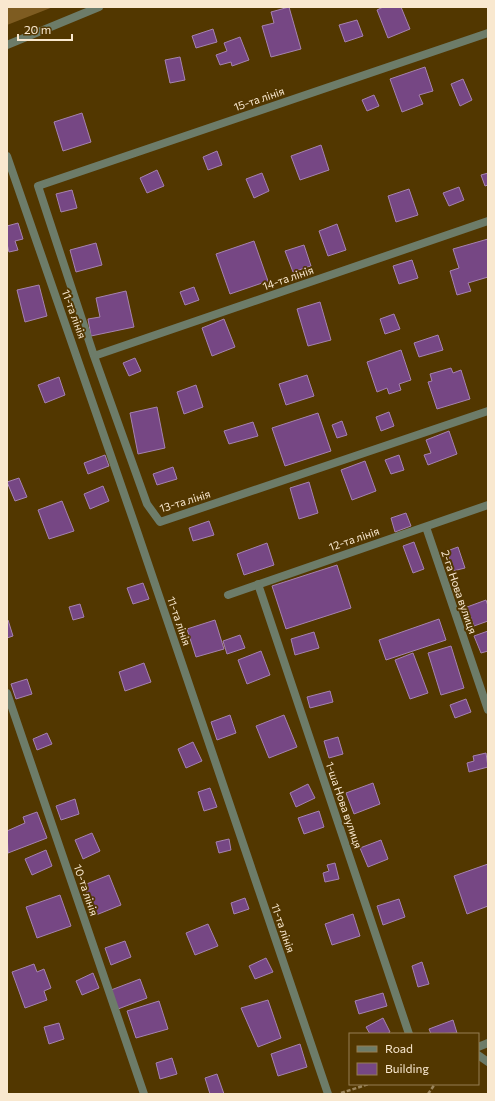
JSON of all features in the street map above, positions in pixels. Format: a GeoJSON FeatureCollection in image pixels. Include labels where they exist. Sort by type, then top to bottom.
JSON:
{"type":"FeatureCollection","features":[{"type":"Feature","properties":{"kind":"street"},"geometry":{"type":"LineString","coordinates":[[7,45],[99,7]]}},
{"type":"Feature","properties":{"kind":"street","name":"15-та лінія"},"geometry":{"type":"LineString","coordinates":[[38,186],[488,33]]}},
{"type":"Feature","properties":{"kind":"street","name":"11-та лінія"},"geometry":{"type":"LineString","coordinates":[[7,156],[137,531],[328,1094]]}},
{"type":"Feature","properties":{"kind":"street","name":"13-та лінія"},"geometry":{"type":"LineString","coordinates":[[38,186],[94,356],[147,504],[160,522],[488,411]]}},
{"type":"Feature","properties":{"kind":"street","name":"14-та лінія"},"geometry":{"type":"LineString","coordinates":[[94,356],[488,221]]}},
{"type":"Feature","properties":{"kind":"street","name":"12-та лінія"},"geometry":{"type":"LineString","coordinates":[[228,596],[258,584],[488,505]]}},
{"type":"Feature","properties":{"kind":"street","name":"2-га Нова вулиця"},"geometry":{"type":"LineString","coordinates":[[426,527],[488,710]]}},
{"type":"Feature","properties":{"kind":"street","name":"1-ша Нова вулиця"},"geometry":{"type":"LineString","coordinates":[[258,584],[409,1033]]}},
{"type":"Feature","properties":{"kind":"street","name":"10-та лінія"},"geometry":{"type":"LineString","coordinates":[[7,693],[144,1094]]}},
{"type":"Feature","properties":{"kind":"street"},"geometry":{"type":"LineString","coordinates":[[479,1056],[488,1062]]}},
{"type":"Feature","properties":{"kind":"path"},"geometry":{"type":"LineString","coordinates":[[338,1094],[366,1085]]}},
{"type":"Feature","properties":{"kind":"path"},"geometry":{"type":"LineString","coordinates":[[428,1094],[435,1085]]}},
{"type":"Feature","properties":{"kind":"shaded area"},"geometry":{"type":"Polygon","coordinates":[[[7,7],[53,7],[7,25],[7,7]]]}},
{"type":"Feature","properties":{"kind":"building"},"geometry":{"type":"Polygon","coordinates":[[[289,7],[301,49],[271,57],[262,26],[274,23],[271,12],[289,7]]]}},
{"type":"Feature","properties":{"kind":"building"},"geometry":{"type":"Polygon","coordinates":[[[383,7],[401,7],[410,29],[388,38],[377,10],[383,7]]]}},
{"type":"Feature","properties":{"kind":"building"},"geometry":{"type":"Polygon","coordinates":[[[357,20],[363,36],[345,42],[339,25],[357,20]]]}},
{"type":"Feature","properties":{"kind":"building"},"geometry":{"type":"Polygon","coordinates":[[[213,29],[217,42],[196,48],[192,36],[213,29]]]}},
{"type":"Feature","properties":{"kind":"building"},"geometry":{"type":"Polygon","coordinates":[[[240,37],[249,60],[232,66],[231,62],[220,65],[216,55],[227,51],[224,43],[240,37]]]}},
{"type":"Feature","properties":{"kind":"building"},"geometry":{"type":"Polygon","coordinates":[[[180,57],[185,80],[170,83],[165,60],[180,57]]]}},
{"type":"Feature","properties":{"kind":"building"},"geometry":{"type":"Polygon","coordinates":[[[425,67],[433,91],[419,95],[423,104],[402,112],[390,79],[425,67]]]}},
{"type":"Feature","properties":{"kind":"building"},"geometry":{"type":"Polygon","coordinates":[[[463,79],[472,100],[460,106],[451,84],[463,79]]]}},
{"type":"Feature","properties":{"kind":"building"},"geometry":{"type":"Polygon","coordinates":[[[374,95],[379,106],[367,111],[362,100],[374,95]]]}},
{"type":"Feature","properties":{"kind":"building"},"geometry":{"type":"Polygon","coordinates":[[[82,113],[91,142],[63,151],[54,122],[82,113]]]}},
{"type":"Feature","properties":{"kind":"building"},"geometry":{"type":"Polygon","coordinates":[[[321,145],[329,170],[300,180],[291,156],[321,145]]]}},
{"type":"Feature","properties":{"kind":"building"},"geometry":{"type":"Polygon","coordinates":[[[217,151],[222,165],[208,170],[203,157],[217,151]]]}},
{"type":"Feature","properties":{"kind":"building"},"geometry":{"type":"Polygon","coordinates":[[[157,170],[164,186],[147,193],[140,178],[157,170]]]}},
{"type":"Feature","properties":{"kind":"building"},"geometry":{"type":"Polygon","coordinates":[[[262,173],[269,191],[254,198],[246,179],[262,173]]]}},
{"type":"Feature","properties":{"kind":"building"},"geometry":{"type":"Polygon","coordinates":[[[488,173],[488,185],[485,186],[481,175],[488,173]]]}},
{"type":"Feature","properties":{"kind":"building"},"geometry":{"type":"Polygon","coordinates":[[[459,187],[464,200],[449,206],[443,193],[459,187]]]}},
{"type":"Feature","properties":{"kind":"building"},"geometry":{"type":"Polygon","coordinates":[[[409,189],[418,215],[396,222],[388,196],[409,189]]]}},
{"type":"Feature","properties":{"kind":"building"},"geometry":{"type":"Polygon","coordinates":[[[72,190],[77,208],[61,212],[56,194],[72,190]]]}},
{"type":"Feature","properties":{"kind":"building"},"geometry":{"type":"Polygon","coordinates":[[[18,223],[23,239],[15,241],[18,250],[9,252],[7,244],[7,226],[18,223]]]}},
{"type":"Feature","properties":{"kind":"building"},"geometry":{"type":"Polygon","coordinates":[[[337,224],[346,250],[328,256],[319,231],[337,224]]]}},
{"type":"Feature","properties":{"kind":"building"},"geometry":{"type":"Polygon","coordinates":[[[488,239],[488,277],[468,283],[471,291],[457,295],[450,271],[459,268],[453,249],[488,239]]]}},
{"type":"Feature","properties":{"kind":"building"},"geometry":{"type":"Polygon","coordinates":[[[254,241],[268,281],[230,294],[216,254],[254,241]]]}},
{"type":"Feature","properties":{"kind":"building"},"geometry":{"type":"Polygon","coordinates":[[[96,243],[102,265],[76,272],[70,250],[96,243]]]}},
{"type":"Feature","properties":{"kind":"building"},"geometry":{"type":"Polygon","coordinates":[[[304,245],[311,266],[293,272],[285,251],[304,245]]]}},
{"type":"Feature","properties":{"kind":"building"},"geometry":{"type":"Polygon","coordinates":[[[412,260],[418,278],[399,284],[393,266],[412,260]]]}},
{"type":"Feature","properties":{"kind":"building"},"geometry":{"type":"Polygon","coordinates":[[[39,285],[47,316],[25,322],[17,290],[39,285]]]}},
{"type":"Feature","properties":{"kind":"building"},"geometry":{"type":"Polygon","coordinates":[[[194,287],[199,300],[185,305],[180,292],[194,287]]]}},
{"type":"Feature","properties":{"kind":"building"},"geometry":{"type":"Polygon","coordinates":[[[126,291],[134,327],[91,336],[88,319],[100,317],[96,298],[126,291]]]}},
{"type":"Feature","properties":{"kind":"building"},"geometry":{"type":"Polygon","coordinates":[[[320,302],[331,340],[308,346],[297,309],[320,302]]]}},
{"type":"Feature","properties":{"kind":"building"},"geometry":{"type":"Polygon","coordinates":[[[394,314],[400,329],[385,334],[380,319],[394,314]]]}},
{"type":"Feature","properties":{"kind":"building"},"geometry":{"type":"Polygon","coordinates":[[[224,319],[235,347],[212,356],[202,328],[224,319]]]}},
{"type":"Feature","properties":{"kind":"building"},"geometry":{"type":"Polygon","coordinates":[[[438,335],[443,350],[419,357],[414,343],[438,335]]]}},
{"type":"Feature","properties":{"kind":"building"},"geometry":{"type":"Polygon","coordinates":[[[401,350],[411,380],[399,384],[401,390],[389,394],[387,388],[377,392],[367,362],[401,350]]]}},
{"type":"Feature","properties":{"kind":"building"},"geometry":{"type":"Polygon","coordinates":[[[135,358],[141,371],[129,376],[123,363],[135,358]]]}},
{"type":"Feature","properties":{"kind":"building"},"geometry":{"type":"Polygon","coordinates":[[[451,368],[453,373],[461,370],[470,399],[437,409],[428,382],[432,381],[430,374],[451,368]]]}},
{"type":"Feature","properties":{"kind":"building"},"geometry":{"type":"Polygon","coordinates":[[[307,375],[314,396],[286,405],[279,384],[307,375]]]}},
{"type":"Feature","properties":{"kind":"building"},"geometry":{"type":"Polygon","coordinates":[[[59,377],[65,395],[45,403],[38,385],[59,377]]]}},
{"type":"Feature","properties":{"kind":"building"},"geometry":{"type":"Polygon","coordinates":[[[196,385],[203,407],[184,414],[177,392],[196,385]]]}},
{"type":"Feature","properties":{"kind":"building"},"geometry":{"type":"Polygon","coordinates":[[[157,407],[165,448],[138,454],[130,413],[157,407]]]}},
{"type":"Feature","properties":{"kind":"building"},"geometry":{"type":"Polygon","coordinates":[[[389,412],[394,426],[381,431],[376,417],[389,412]]]}},
{"type":"Feature","properties":{"kind":"building"},"geometry":{"type":"Polygon","coordinates":[[[318,413],[331,451],[285,466],[272,428],[318,413]]]}},
{"type":"Feature","properties":{"kind":"building"},"geometry":{"type":"Polygon","coordinates":[[[342,421],[347,435],[337,438],[332,425],[342,421]]]}},
{"type":"Feature","properties":{"kind":"building"},"geometry":{"type":"Polygon","coordinates":[[[253,422],[258,436],[229,444],[224,431],[253,422]]]}},
{"type":"Feature","properties":{"kind":"building"},"geometry":{"type":"Polygon","coordinates":[[[449,431],[457,454],[428,465],[424,455],[431,453],[426,440],[449,431]]]}},
{"type":"Feature","properties":{"kind":"building"},"geometry":{"type":"Polygon","coordinates":[[[105,455],[109,466],[88,474],[84,463],[105,455]]]}},
{"type":"Feature","properties":{"kind":"building"},"geometry":{"type":"Polygon","coordinates":[[[399,455],[404,470],[391,474],[385,460],[399,455]]]}},
{"type":"Feature","properties":{"kind":"building"},"geometry":{"type":"Polygon","coordinates":[[[365,461],[376,491],[352,500],[341,470],[365,461]]]}},
{"type":"Feature","properties":{"kind":"building"},"geometry":{"type":"Polygon","coordinates":[[[173,467],[177,479],[157,485],[153,474],[173,467]]]}},
{"type":"Feature","properties":{"kind":"building"},"geometry":{"type":"Polygon","coordinates":[[[19,478],[27,497],[15,501],[7,482],[19,478]]]}},
{"type":"Feature","properties":{"kind":"building"},"geometry":{"type":"Polygon","coordinates":[[[309,482],[318,513],[299,519],[290,488],[309,482]]]}},
{"type":"Feature","properties":{"kind":"building"},"geometry":{"type":"Polygon","coordinates":[[[103,486],[109,501],[90,509],[84,494],[103,486]]]}},
{"type":"Feature","properties":{"kind":"building"},"geometry":{"type":"Polygon","coordinates":[[[62,501],[74,531],[49,539],[38,510],[62,501]]]}},
{"type":"Feature","properties":{"kind":"building"},"geometry":{"type":"Polygon","coordinates":[[[406,513],[411,526],[395,532],[391,518],[406,513]]]}},
{"type":"Feature","properties":{"kind":"building"},"geometry":{"type":"Polygon","coordinates":[[[209,521],[214,535],[193,541],[189,528],[209,521]]]}},
{"type":"Feature","properties":{"kind":"building"},"geometry":{"type":"Polygon","coordinates":[[[414,542],[424,569],[413,573],[403,546],[414,542]]]}},
{"type":"Feature","properties":{"kind":"building"},"geometry":{"type":"Polygon","coordinates":[[[267,543],[274,565],[244,575],[237,554],[267,543]]]}},
{"type":"Feature","properties":{"kind":"building"},"geometry":{"type":"Polygon","coordinates":[[[458,547],[465,568],[453,571],[447,551],[458,547]]]}},
{"type":"Feature","properties":{"kind":"building"},"geometry":{"type":"Polygon","coordinates":[[[337,565],[351,608],[286,629],[272,586],[337,565]]]}},
{"type":"Feature","properties":{"kind":"building"},"geometry":{"type":"Polygon","coordinates":[[[143,583],[149,599],[133,604],[127,588],[143,583]]]}},
{"type":"Feature","properties":{"kind":"building"},"geometry":{"type":"Polygon","coordinates":[[[486,600],[488,606],[488,621],[474,626],[467,607],[486,600]]]}},
{"type":"Feature","properties":{"kind":"building"},"geometry":{"type":"Polygon","coordinates":[[[80,604],[84,617],[73,620],[69,607],[80,604]]]}},
{"type":"Feature","properties":{"kind":"building"},"geometry":{"type":"Polygon","coordinates":[[[439,619],[446,640],[386,660],[379,640],[439,619]]]}},
{"type":"Feature","properties":{"kind":"building"},"geometry":{"type":"Polygon","coordinates":[[[8,620],[13,636],[7,638],[7,621],[8,620]]]}},
{"type":"Feature","properties":{"kind":"building"},"geometry":{"type":"Polygon","coordinates":[[[215,620],[224,649],[196,657],[187,629],[215,620]]]}},
{"type":"Feature","properties":{"kind":"building"},"geometry":{"type":"Polygon","coordinates":[[[488,631],[488,651],[481,653],[474,636],[488,631]]]}},
{"type":"Feature","properties":{"kind":"building"},"geometry":{"type":"Polygon","coordinates":[[[314,632],[319,648],[295,655],[291,639],[314,632]]]}},
{"type":"Feature","properties":{"kind":"building"},"geometry":{"type":"Polygon","coordinates":[[[240,635],[245,648],[227,654],[223,641],[240,635]]]}},
{"type":"Feature","properties":{"kind":"building"},"geometry":{"type":"Polygon","coordinates":[[[451,646],[464,688],[441,695],[428,653],[451,646]]]}},
{"type":"Feature","properties":{"kind":"building"},"geometry":{"type":"Polygon","coordinates":[[[261,651],[270,675],[247,684],[238,660],[261,651]]]}},
{"type":"Feature","properties":{"kind":"building"},"geometry":{"type":"Polygon","coordinates":[[[413,653],[428,693],[410,699],[395,660],[413,653]]]}},
{"type":"Feature","properties":{"kind":"building"},"geometry":{"type":"Polygon","coordinates":[[[144,663],[151,682],[125,691],[119,672],[144,663]]]}},
{"type":"Feature","properties":{"kind":"building"},"geometry":{"type":"Polygon","coordinates":[[[27,679],[32,694],[16,699],[11,684],[27,679]]]}},
{"type":"Feature","properties":{"kind":"building"},"geometry":{"type":"Polygon","coordinates":[[[330,691],[333,702],[310,708],[307,697],[330,691]]]}},
{"type":"Feature","properties":{"kind":"building"},"geometry":{"type":"Polygon","coordinates":[[[466,699],[471,712],[455,718],[450,705],[466,699]]]}},
{"type":"Feature","properties":{"kind":"building"},"geometry":{"type":"Polygon","coordinates":[[[230,715],[236,733],[217,740],[211,722],[230,715]]]}},
{"type":"Feature","properties":{"kind":"building"},"geometry":{"type":"Polygon","coordinates":[[[284,715],[297,747],[269,758],[256,726],[284,715]]]}},
{"type":"Feature","properties":{"kind":"building"},"geometry":{"type":"Polygon","coordinates":[[[47,733],[52,744],[37,750],[33,739],[47,733]]]}},
{"type":"Feature","properties":{"kind":"building"},"geometry":{"type":"Polygon","coordinates":[[[338,737],[343,754],[329,758],[324,741],[338,737]]]}},
{"type":"Feature","properties":{"kind":"building"},"geometry":{"type":"Polygon","coordinates":[[[193,742],[202,761],[186,768],[178,749],[193,742]]]}},
{"type":"Feature","properties":{"kind":"building"},"geometry":{"type":"Polygon","coordinates":[[[486,753],[488,767],[469,772],[467,763],[474,761],[473,756],[486,753]]]}},
{"type":"Feature","properties":{"kind":"building"},"geometry":{"type":"Polygon","coordinates":[[[373,783],[380,804],[354,814],[346,793],[373,783]]]}},
{"type":"Feature","properties":{"kind":"building"},"geometry":{"type":"Polygon","coordinates":[[[308,784],[315,798],[296,807],[290,793],[308,784]]]}},
{"type":"Feature","properties":{"kind":"building"},"geometry":{"type":"Polygon","coordinates":[[[210,788],[217,807],[204,811],[198,792],[210,788]]]}},
{"type":"Feature","properties":{"kind":"building"},"geometry":{"type":"Polygon","coordinates":[[[75,799],[79,814],[61,820],[56,806],[75,799]]]}},
{"type":"Feature","properties":{"kind":"building"},"geometry":{"type":"Polygon","coordinates":[[[319,811],[324,827],[304,834],[298,818],[319,811]]]}},
{"type":"Feature","properties":{"kind":"building"},"geometry":{"type":"Polygon","coordinates":[[[37,812],[47,838],[8,853],[7,831],[25,823],[23,817],[37,812]]]}},
{"type":"Feature","properties":{"kind":"building"},"geometry":{"type":"Polygon","coordinates":[[[92,833],[100,851],[83,859],[75,840],[92,833]]]}},
{"type":"Feature","properties":{"kind":"building"},"geometry":{"type":"Polygon","coordinates":[[[229,839],[231,850],[219,853],[216,842],[229,839]]]}},
{"type":"Feature","properties":{"kind":"building"},"geometry":{"type":"Polygon","coordinates":[[[381,840],[388,859],[368,867],[360,848],[381,840]]]}},
{"type":"Feature","properties":{"kind":"building"},"geometry":{"type":"Polygon","coordinates":[[[46,850],[52,866],[32,875],[25,859],[46,850]]]}},
{"type":"Feature","properties":{"kind":"building"},"geometry":{"type":"Polygon","coordinates":[[[335,863],[339,879],[325,882],[323,873],[329,871],[327,865],[335,863]]]}},
{"type":"Feature","properties":{"kind":"building"},"geometry":{"type":"Polygon","coordinates":[[[488,864],[488,906],[467,914],[454,876],[488,864]]]}},
{"type":"Feature","properties":{"kind":"building"},"geometry":{"type":"Polygon","coordinates":[[[109,875],[121,905],[96,915],[84,885],[109,875]]]}},
{"type":"Feature","properties":{"kind":"building"},"geometry":{"type":"Polygon","coordinates":[[[60,895],[71,926],[37,938],[26,907],[60,895]]]}},
{"type":"Feature","properties":{"kind":"building"},"geometry":{"type":"Polygon","coordinates":[[[245,898],[249,909],[234,914],[231,903],[245,898]]]}},
{"type":"Feature","properties":{"kind":"building"},"geometry":{"type":"Polygon","coordinates":[[[399,899],[405,917],[383,925],[377,906],[399,899]]]}},
{"type":"Feature","properties":{"kind":"building"},"geometry":{"type":"Polygon","coordinates":[[[353,914],[360,936],[332,945],[325,924],[353,914]]]}},
{"type":"Feature","properties":{"kind":"building"},"geometry":{"type":"Polygon","coordinates":[[[208,924],[218,946],[195,955],[186,933],[208,924]]]}},
{"type":"Feature","properties":{"kind":"building"},"geometry":{"type":"Polygon","coordinates":[[[125,941],[131,957],[111,965],[105,948],[125,941]]]}},
{"type":"Feature","properties":{"kind":"building"},"geometry":{"type":"Polygon","coordinates":[[[266,958],[273,972],[255,979],[249,966],[266,958]]]}},
{"type":"Feature","properties":{"kind":"building"},"geometry":{"type":"Polygon","coordinates":[[[422,962],[429,984],[418,987],[412,966],[422,962]]]}},
{"type":"Feature","properties":{"kind":"building"},"geometry":{"type":"Polygon","coordinates":[[[34,964],[37,972],[44,969],[51,988],[44,991],[47,1000],[25,1008],[12,972],[34,964]]]}},
{"type":"Feature","properties":{"kind":"building"},"geometry":{"type":"Polygon","coordinates":[[[93,973],[99,988],[82,995],[76,981],[93,973]]]}},
{"type":"Feature","properties":{"kind":"building"},"geometry":{"type":"Polygon","coordinates":[[[140,979],[147,998],[118,1009],[111,990],[140,979]]]}},
{"type":"Feature","properties":{"kind":"building"},"geometry":{"type":"Polygon","coordinates":[[[383,993],[387,1006],[359,1014],[355,1001],[383,993]]]}},
{"type":"Feature","properties":{"kind":"building"},"geometry":{"type":"Polygon","coordinates":[[[268,1000],[281,1038],[258,1047],[241,1008],[268,1000]]]}},
{"type":"Feature","properties":{"kind":"building"},"geometry":{"type":"Polygon","coordinates":[[[159,1001],[168,1029],[136,1038],[127,1011],[159,1001]]]}},
{"type":"Feature","properties":{"kind":"building"},"geometry":{"type":"Polygon","coordinates":[[[383,1018],[390,1032],[369,1033],[366,1027],[383,1018]]]}},
{"type":"Feature","properties":{"kind":"building"},"geometry":{"type":"Polygon","coordinates":[[[453,1020],[457,1033],[431,1033],[429,1029],[453,1020]]]}},
{"type":"Feature","properties":{"kind":"building"},"geometry":{"type":"Polygon","coordinates":[[[59,1023],[64,1039],[49,1044],[44,1027],[59,1023]]]}},
{"type":"Feature","properties":{"kind":"building"},"geometry":{"type":"Polygon","coordinates":[[[300,1044],[307,1067],[278,1076],[271,1054],[300,1044]]]}},
{"type":"Feature","properties":{"kind":"building"},"geometry":{"type":"Polygon","coordinates":[[[172,1058],[177,1074],[160,1079],[156,1063],[172,1058]]]}},
{"type":"Feature","properties":{"kind":"building"},"geometry":{"type":"Polygon","coordinates":[[[217,1074],[224,1094],[210,1094],[205,1078],[217,1074]]]}}]}
